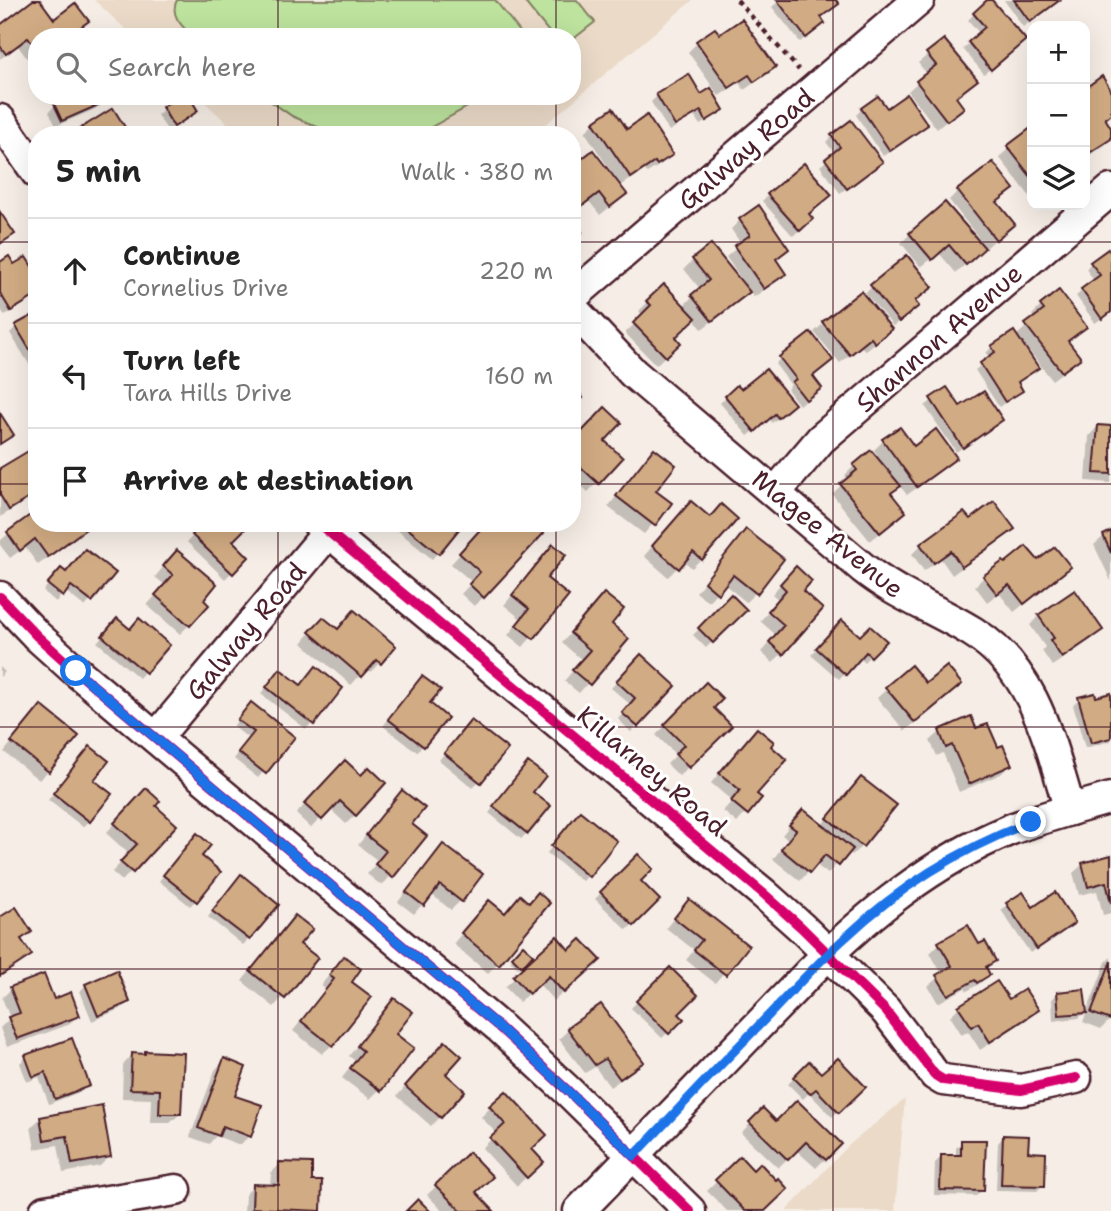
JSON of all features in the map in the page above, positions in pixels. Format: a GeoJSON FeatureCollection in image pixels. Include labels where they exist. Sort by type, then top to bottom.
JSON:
{"type":"FeatureCollection","features":[{"type":"Feature","properties":{"kind":"street","name":"Galway Road"},"geometry":{"type":"LineString","coordinates":[[581,290],[919,0]]}},
{"type":"Feature","properties":{"kind":"street"},"geometry":{"type":"LineString","coordinates":[[0,120],[28,160]]}},
{"type":"Feature","properties":{"kind":"street","name":"Shannon Avenue"},"geometry":{"type":"LineString","coordinates":[[775,493],[821,439],[1111,190]]}},
{"type":"Feature","properties":{"kind":"street","name":"Magee Avenue"},"geometry":{"type":"LineString","coordinates":[[581,318],[633,373],[881,583],[974,633],[997,650],[1012,666],[1037,707],[1070,810]]}},
{"type":"Feature","properties":{"kind":"street","name":"Galway Road"},"geometry":{"type":"LineString","coordinates":[[156,738],[323,532]]}},
{"type":"Feature","properties":{"kind":"street","name":"Killarney Road"},"geometry":{"type":"LineString","coordinates":[[335,532],[764,894],[886,1011],[935,1074],[943,1080],[1021,1090],[1076,1078]]}},
{"type":"Feature","properties":{"kind":"street"},"geometry":{"type":"LineString","coordinates":[[0,597],[37,636],[499,1027],[690,1211]]}},
{"type":"Feature","properties":{"kind":"street"},"geometry":{"type":"LineString","coordinates":[[579,1211],[846,936],[887,902],[942,864],[1008,831],[1111,798]]}},
{"type":"Feature","properties":{"kind":"street"},"geometry":{"type":"LineString","coordinates":[[45,1211],[176,1190]]}},
{"type":"Feature","properties":{"kind":"path"},"geometry":{"type":"LineString","coordinates":[[737,0],[796,68],[819,86]]}},
{"type":"Feature","properties":{"kind":"shaded area"},"geometry":{"type":"Polygon","coordinates":[[[94,0],[693,0],[581,94],[581,28],[124,28],[94,0]]]}},
{"type":"Feature","properties":{"kind":"shaded area"},"geometry":{"type":"Polygon","coordinates":[[[208,105],[569,105],[544,126],[230,126],[208,105]]]}},
{"type":"Feature","properties":{"kind":"shaded area"},"geometry":{"type":"Polygon","coordinates":[[[905,1099],[895,1211],[786,1211],[849,1145],[905,1099]]]}},
{"type":"Feature","properties":{"kind":"green space"},"geometry":{"type":"Polygon","coordinates":[[[177,0],[495,0],[517,28],[185,28],[176,15],[177,0]]]}},
{"type":"Feature","properties":{"kind":"green space"},"geometry":{"type":"Polygon","coordinates":[[[523,0],[577,0],[595,22],[581,33],[581,28],[546,28],[523,0]]]}},
{"type":"Feature","properties":{"kind":"green space"},"geometry":{"type":"Polygon","coordinates":[[[276,105],[471,105],[433,126],[315,126],[292,116],[276,105]]]}},
{"type":"Feature","properties":{"kind":"building"},"geometry":{"type":"Polygon","coordinates":[[[33,0],[40,0],[54,19],[75,3],[89,21],[79,28],[28,28],[28,38],[6,54],[0,46],[0,25],[33,0]]]}},
{"type":"Feature","properties":{"kind":"building"},"geometry":{"type":"Polygon","coordinates":[[[777,0],[836,0],[839,4],[821,17],[825,23],[806,38],[777,0]]]}},
{"type":"Feature","properties":{"kind":"building"},"geometry":{"type":"Polygon","coordinates":[[[987,0],[992,0],[1026,40],[991,70],[968,42],[985,27],[973,13],[987,0]]]}},
{"type":"Feature","properties":{"kind":"building"},"geometry":{"type":"Polygon","coordinates":[[[1014,0],[1060,0],[1031,21],[1014,0]]]}},
{"type":"Feature","properties":{"kind":"building"},"geometry":{"type":"Polygon","coordinates":[[[742,19],[776,67],[754,82],[749,75],[729,88],[696,41],[715,28],[720,34],[742,19]]]}},
{"type":"Feature","properties":{"kind":"building"},"geometry":{"type":"Polygon","coordinates":[[[944,39],[978,80],[956,97],[964,108],[947,121],[916,81],[936,65],[926,53],[944,39]]]}},
{"type":"Feature","properties":{"kind":"building"},"geometry":{"type":"Polygon","coordinates":[[[689,74],[701,94],[711,88],[724,110],[706,121],[701,111],[675,126],[656,94],[689,74]]]}},
{"type":"Feature","properties":{"kind":"building"},"geometry":{"type":"Polygon","coordinates":[[[1102,76],[1111,90],[1111,114],[1105,118],[1111,128],[1111,139],[1090,152],[1090,147],[1090,85],[1102,76]]]}},
{"type":"Feature","properties":{"kind":"building"},"geometry":{"type":"Polygon","coordinates":[[[907,94],[928,125],[890,151],[861,108],[878,96],[887,108],[907,94]]]}},
{"type":"Feature","properties":{"kind":"building"},"geometry":{"type":"Polygon","coordinates":[[[54,105],[98,105],[62,121],[54,105]]]}},
{"type":"Feature","properties":{"kind":"building"},"geometry":{"type":"Polygon","coordinates":[[[194,105],[198,111],[173,126],[162,107],[194,105]]]}},
{"type":"Feature","properties":{"kind":"building"},"geometry":{"type":"Polygon","coordinates":[[[113,108],[124,126],[84,126],[113,108]]]}},
{"type":"Feature","properties":{"kind":"building"},"geometry":{"type":"Polygon","coordinates":[[[613,108],[627,129],[647,115],[673,155],[657,165],[655,162],[631,178],[593,122],[613,108]]]}},
{"type":"Feature","properties":{"kind":"building"},"geometry":{"type":"Polygon","coordinates":[[[851,120],[883,162],[847,189],[825,159],[840,147],[831,135],[851,120]]]}},
{"type":"Feature","properties":{"kind":"building"},"geometry":{"type":"Polygon","coordinates":[[[1027,131],[1027,172],[1007,146],[1027,131]]]}},
{"type":"Feature","properties":{"kind":"building"},"geometry":{"type":"Polygon","coordinates":[[[593,150],[627,194],[610,207],[599,193],[581,206],[581,159],[593,150]]]}},
{"type":"Feature","properties":{"kind":"building"},"geometry":{"type":"Polygon","coordinates":[[[993,162],[1014,189],[997,202],[1015,224],[996,240],[957,190],[993,162]]]}},
{"type":"Feature","properties":{"kind":"building"},"geometry":{"type":"Polygon","coordinates":[[[804,163],[832,195],[809,214],[813,219],[800,231],[767,194],[804,163]]]}},
{"type":"Feature","properties":{"kind":"building"},"geometry":{"type":"Polygon","coordinates":[[[945,202],[985,248],[966,265],[949,245],[932,260],[909,233],[945,202]]]}},
{"type":"Feature","properties":{"kind":"building"},"geometry":{"type":"Polygon","coordinates":[[[759,205],[789,249],[776,259],[786,274],[764,289],[734,246],[750,235],[739,219],[759,205]]]}},
{"type":"Feature","properties":{"kind":"building"},"geometry":{"type":"Polygon","coordinates":[[[0,212],[15,234],[0,244],[0,212]]]}},
{"type":"Feature","properties":{"kind":"building"},"geometry":{"type":"Polygon","coordinates":[[[711,244],[750,292],[712,321],[691,295],[709,280],[692,259],[711,244]]]}},
{"type":"Feature","properties":{"kind":"building"},"geometry":{"type":"Polygon","coordinates":[[[1108,249],[1111,253],[1111,312],[1102,319],[1081,289],[1100,275],[1090,262],[1108,249]]]}},
{"type":"Feature","properties":{"kind":"building"},"geometry":{"type":"Polygon","coordinates":[[[907,255],[933,287],[915,301],[919,306],[899,322],[870,285],[907,255]]]}},
{"type":"Feature","properties":{"kind":"building"},"geometry":{"type":"Polygon","coordinates":[[[9,256],[14,264],[26,257],[28,260],[28,301],[11,311],[0,293],[0,262],[9,256]]]}},
{"type":"Feature","properties":{"kind":"building"},"geometry":{"type":"Polygon","coordinates":[[[664,284],[696,318],[676,337],[681,343],[666,357],[633,323],[651,305],[646,301],[664,284]]]}},
{"type":"Feature","properties":{"kind":"building"},"geometry":{"type":"Polygon","coordinates":[[[1059,290],[1087,327],[1068,341],[1081,358],[1062,372],[1025,324],[1044,310],[1040,305],[1059,290]]]}},
{"type":"Feature","properties":{"kind":"building"},"geometry":{"type":"Polygon","coordinates":[[[861,291],[892,329],[875,343],[871,338],[850,355],[822,322],[861,291]]]}},
{"type":"Feature","properties":{"kind":"building"},"geometry":{"type":"Polygon","coordinates":[[[28,318],[28,347],[15,325],[28,318]]]}},
{"type":"Feature","properties":{"kind":"building"},"geometry":{"type":"Polygon","coordinates":[[[1014,331],[1039,368],[1018,382],[1023,391],[1005,402],[980,363],[995,352],[991,346],[1014,331]]]}},
{"type":"Feature","properties":{"kind":"building"},"geometry":{"type":"Polygon","coordinates":[[[811,332],[833,360],[813,376],[822,388],[806,400],[792,382],[796,379],[779,357],[811,332]]]}},
{"type":"Feature","properties":{"kind":"building"},"geometry":{"type":"Polygon","coordinates":[[[766,369],[795,404],[778,418],[775,414],[755,432],[725,396],[737,385],[741,389],[766,369]]]}},
{"type":"Feature","properties":{"kind":"building"},"geometry":{"type":"Polygon","coordinates":[[[947,387],[960,406],[984,391],[1003,420],[963,448],[930,398],[947,387]]]}},
{"type":"Feature","properties":{"kind":"building"},"geometry":{"type":"Polygon","coordinates":[[[605,407],[622,423],[605,441],[623,458],[599,484],[581,467],[581,432],[605,407]]]}},
{"type":"Feature","properties":{"kind":"building"},"geometry":{"type":"Polygon","coordinates":[[[0,413],[14,435],[0,444],[0,413]]]}},
{"type":"Feature","properties":{"kind":"building"},"geometry":{"type":"Polygon","coordinates":[[[1098,425],[1111,426],[1111,474],[1094,473],[1098,425]]]}},
{"type":"Feature","properties":{"kind":"building"},"geometry":{"type":"Polygon","coordinates":[[[900,427],[914,446],[936,429],[957,458],[917,487],[882,439],[900,427]]]}},
{"type":"Feature","properties":{"kind":"building"},"geometry":{"type":"Polygon","coordinates":[[[654,448],[676,465],[656,491],[672,503],[655,526],[616,496],[654,448]]]}},
{"type":"Feature","properties":{"kind":"building"},"geometry":{"type":"Polygon","coordinates":[[[871,450],[901,486],[891,493],[906,512],[880,533],[840,484],[857,470],[853,465],[871,450]]]}},
{"type":"Feature","properties":{"kind":"building"},"geometry":{"type":"Polygon","coordinates":[[[28,451],[28,498],[9,510],[0,495],[0,468],[28,451]]]}},
{"type":"Feature","properties":{"kind":"building"},"geometry":{"type":"Polygon","coordinates":[[[691,501],[710,517],[721,504],[738,519],[702,560],[693,552],[679,569],[652,546],[691,501]]]}},
{"type":"Feature","properties":{"kind":"building"},"geometry":{"type":"Polygon","coordinates":[[[994,501],[1015,529],[962,567],[951,551],[934,563],[920,544],[964,512],[970,519],[994,501]]]}},
{"type":"Feature","properties":{"kind":"building"},"geometry":{"type":"Polygon","coordinates":[[[28,517],[28,532],[82,532],[48,557],[35,539],[20,551],[7,532],[28,517]]]}},
{"type":"Feature","properties":{"kind":"building"},"geometry":{"type":"Polygon","coordinates":[[[746,529],[784,559],[757,594],[733,575],[718,594],[704,582],[746,529]]]}},
{"type":"Feature","properties":{"kind":"building"},"geometry":{"type":"Polygon","coordinates":[[[1111,531],[1111,553],[1103,535],[1111,531]]]}},
{"type":"Feature","properties":{"kind":"building"},"geometry":{"type":"Polygon","coordinates":[[[195,532],[242,532],[233,541],[249,557],[233,574],[192,535],[195,532]]]}},
{"type":"Feature","properties":{"kind":"building"},"geometry":{"type":"Polygon","coordinates":[[[412,532],[457,532],[439,554],[412,532]]]}},
{"type":"Feature","properties":{"kind":"building"},"geometry":{"type":"Polygon","coordinates":[[[478,532],[544,533],[484,598],[469,584],[480,572],[459,553],[478,532]]]}},
{"type":"Feature","properties":{"kind":"building"},"geometry":{"type":"Polygon","coordinates":[[[553,544],[566,555],[547,578],[569,596],[534,639],[516,625],[529,609],[512,595],[553,544]]]}},
{"type":"Feature","properties":{"kind":"building"},"geometry":{"type":"Polygon","coordinates":[[[1026,546],[1038,560],[1055,547],[1071,567],[1024,604],[1009,585],[997,594],[983,576],[1026,546]]]}},
{"type":"Feature","properties":{"kind":"building"},"geometry":{"type":"Polygon","coordinates":[[[85,549],[116,573],[92,602],[71,586],[63,597],[47,584],[61,568],[66,572],[85,549]]]}},
{"type":"Feature","properties":{"kind":"building"},"geometry":{"type":"Polygon","coordinates":[[[177,550],[217,584],[204,600],[209,605],[190,626],[155,595],[173,575],[163,566],[177,550]]]}},
{"type":"Feature","properties":{"kind":"building"},"geometry":{"type":"Polygon","coordinates":[[[796,566],[812,581],[803,591],[823,609],[783,655],[769,642],[784,625],[768,611],[786,590],[780,584],[796,566]]]}},
{"type":"Feature","properties":{"kind":"building"},"geometry":{"type":"Polygon","coordinates":[[[1075,590],[1103,630],[1062,658],[1050,640],[1054,638],[1038,615],[1075,590]]]}},
{"type":"Feature","properties":{"kind":"building"},"geometry":{"type":"Polygon","coordinates":[[[604,593],[624,609],[612,624],[629,639],[590,685],[572,670],[590,650],[570,633],[604,593]]]}},
{"type":"Feature","properties":{"kind":"building"},"geometry":{"type":"Polygon","coordinates":[[[731,594],[747,610],[713,643],[698,628],[731,594]]]}},
{"type":"Feature","properties":{"kind":"building"},"geometry":{"type":"Polygon","coordinates":[[[354,610],[396,646],[381,664],[377,660],[362,677],[309,632],[323,617],[338,629],[354,610]]]}},
{"type":"Feature","properties":{"kind":"building"},"geometry":{"type":"Polygon","coordinates":[[[117,618],[130,629],[139,618],[170,645],[146,673],[102,636],[117,618]]]}},
{"type":"Feature","properties":{"kind":"building"},"geometry":{"type":"Polygon","coordinates":[[[842,620],[860,636],[870,626],[887,641],[871,657],[866,652],[846,675],[816,648],[842,620]]]}},
{"type":"Feature","properties":{"kind":"building"},"geometry":{"type":"Polygon","coordinates":[[[641,654],[676,686],[638,727],[622,713],[635,698],[616,681],[641,654]]]}},
{"type":"Feature","properties":{"kind":"building"},"geometry":{"type":"Polygon","coordinates":[[[911,665],[926,683],[947,666],[962,684],[915,723],[885,687],[911,665]]]}},
{"type":"Feature","properties":{"kind":"building"},"geometry":{"type":"Polygon","coordinates":[[[316,666],[343,688],[314,725],[266,687],[280,669],[301,685],[316,666]]]}},
{"type":"Feature","properties":{"kind":"building"},"geometry":{"type":"Polygon","coordinates":[[[422,676],[441,690],[430,703],[448,718],[424,747],[388,719],[422,676]]]}},
{"type":"Feature","properties":{"kind":"building"},"geometry":{"type":"Polygon","coordinates":[[[706,682],[723,699],[714,708],[732,726],[689,768],[675,754],[684,745],[664,725],[706,682]]]}},
{"type":"Feature","properties":{"kind":"building"},"geometry":{"type":"Polygon","coordinates":[[[1095,693],[1096,697],[1111,693],[1111,738],[1091,743],[1078,697],[1095,693]]]}},
{"type":"Feature","properties":{"kind":"building"},"geometry":{"type":"Polygon","coordinates":[[[251,702],[295,737],[266,774],[238,752],[254,732],[237,720],[251,702]]]}},
{"type":"Feature","properties":{"kind":"building"},"geometry":{"type":"Polygon","coordinates":[[[41,705],[79,736],[49,772],[11,742],[41,705]]]}},
{"type":"Feature","properties":{"kind":"building"},"geometry":{"type":"Polygon","coordinates":[[[971,716],[976,728],[988,724],[998,747],[1003,745],[1012,765],[969,784],[952,745],[946,748],[939,730],[971,716]]]}},
{"type":"Feature","properties":{"kind":"building"},"geometry":{"type":"Polygon","coordinates":[[[471,720],[508,749],[481,783],[444,753],[471,720]]]}},
{"type":"Feature","properties":{"kind":"building"},"geometry":{"type":"Polygon","coordinates":[[[757,728],[774,742],[771,746],[787,760],[757,794],[762,798],[748,815],[731,801],[740,790],[719,773],[757,728]]]}},
{"type":"Feature","properties":{"kind":"building"},"geometry":{"type":"Polygon","coordinates":[[[90,746],[109,761],[94,780],[112,794],[90,822],[53,793],[90,746]]]}},
{"type":"Feature","properties":{"kind":"building"},"geometry":{"type":"Polygon","coordinates":[[[345,760],[361,775],[369,767],[386,783],[356,816],[340,801],[322,820],[304,804],[345,760]]]}},
{"type":"Feature","properties":{"kind":"building"},"geometry":{"type":"Polygon","coordinates":[[[528,762],[546,776],[533,792],[551,806],[528,834],[493,806],[528,762]]]}},
{"type":"Feature","properties":{"kind":"building"},"geometry":{"type":"Polygon","coordinates":[[[861,777],[897,805],[863,847],[827,818],[861,777]]]}},
{"type":"Feature","properties":{"kind":"building"},"geometry":{"type":"Polygon","coordinates":[[[146,788],[160,801],[156,806],[177,825],[133,873],[120,862],[137,844],[114,823],[146,788]]]}},
{"type":"Feature","properties":{"kind":"building"},"geometry":{"type":"Polygon","coordinates":[[[402,790],[425,808],[412,824],[427,836],[393,878],[375,864],[386,851],[366,835],[402,790]]]}},
{"type":"Feature","properties":{"kind":"building"},"geometry":{"type":"Polygon","coordinates":[[[803,809],[853,849],[839,866],[825,855],[810,873],[781,849],[796,830],[789,825],[803,809]]]}},
{"type":"Feature","properties":{"kind":"building"},"geometry":{"type":"Polygon","coordinates":[[[580,811],[617,841],[589,877],[551,846],[580,811]]]}},
{"type":"Feature","properties":{"kind":"building"},"geometry":{"type":"Polygon","coordinates":[[[197,833],[211,845],[202,856],[221,872],[197,902],[163,875],[197,833]]]}},
{"type":"Feature","properties":{"kind":"building"},"geometry":{"type":"Polygon","coordinates":[[[443,844],[483,874],[462,902],[440,885],[424,906],[406,892],[443,844]]]}},
{"type":"Feature","properties":{"kind":"building"},"geometry":{"type":"Polygon","coordinates":[[[638,854],[653,869],[641,881],[660,900],[634,926],[600,892],[638,854]]]}},
{"type":"Feature","properties":{"kind":"building"},"geometry":{"type":"Polygon","coordinates":[[[1111,855],[1111,903],[1106,882],[1088,887],[1082,863],[1111,855]]]}},
{"type":"Feature","properties":{"kind":"building"},"geometry":{"type":"Polygon","coordinates":[[[241,874],[279,905],[250,940],[212,911],[241,874]]]}},
{"type":"Feature","properties":{"kind":"building"},"geometry":{"type":"Polygon","coordinates":[[[538,892],[550,903],[499,965],[461,933],[489,900],[505,913],[520,895],[529,903],[538,892]]]}},
{"type":"Feature","properties":{"kind":"building"},"geometry":{"type":"Polygon","coordinates":[[[1023,892],[1033,907],[1055,892],[1075,923],[1037,949],[1006,903],[1023,892]]]}},
{"type":"Feature","properties":{"kind":"building"},"geometry":{"type":"Polygon","coordinates":[[[689,899],[749,946],[726,975],[694,950],[702,940],[674,918],[689,899]]]}},
{"type":"Feature","properties":{"kind":"building"},"geometry":{"type":"Polygon","coordinates":[[[16,907],[32,932],[21,939],[32,955],[0,976],[0,917],[16,907]]]}},
{"type":"Feature","properties":{"kind":"building"},"geometry":{"type":"Polygon","coordinates":[[[295,915],[313,929],[300,944],[318,958],[285,999],[250,971],[295,915]]]}},
{"type":"Feature","properties":{"kind":"building"},"geometry":{"type":"Polygon","coordinates":[[[968,925],[979,944],[985,941],[996,961],[986,967],[990,975],[948,995],[936,975],[952,966],[938,942],[968,925]]]}},
{"type":"Feature","properties":{"kind":"building"},"geometry":{"type":"Polygon","coordinates":[[[557,936],[569,950],[581,939],[601,960],[564,993],[549,976],[529,994],[513,976],[557,936]]]}},
{"type":"Feature","properties":{"kind":"building"},"geometry":{"type":"Polygon","coordinates":[[[523,945],[533,954],[522,967],[512,957],[523,945]]]}},
{"type":"Feature","properties":{"kind":"building"},"geometry":{"type":"Polygon","coordinates":[[[344,956],[361,969],[352,982],[372,997],[333,1046],[301,1021],[334,979],[329,975],[344,956]]]}},
{"type":"Feature","properties":{"kind":"building"},"geometry":{"type":"Polygon","coordinates":[[[1111,961],[1111,1020],[1091,1013],[1111,961]]]}},
{"type":"Feature","properties":{"kind":"building"},"geometry":{"type":"Polygon","coordinates":[[[670,967],[698,995],[679,1014],[684,1019],[669,1034],[636,1001],[670,967]]]}},
{"type":"Feature","properties":{"kind":"building"},"geometry":{"type":"Polygon","coordinates":[[[117,970],[130,1002],[98,1016],[85,984],[117,970]]]}},
{"type":"Feature","properties":{"kind":"building"},"geometry":{"type":"Polygon","coordinates":[[[44,974],[54,999],[71,992],[80,1016],[17,1039],[8,1017],[20,1013],[10,987],[44,974]]]}},
{"type":"Feature","properties":{"kind":"building"},"geometry":{"type":"Polygon","coordinates":[[[997,981],[1009,999],[1025,989],[1039,1010],[990,1042],[978,1023],[972,1027],[958,1006],[997,981]]]}},
{"type":"Feature","properties":{"kind":"building"},"geometry":{"type":"Polygon","coordinates":[[[1084,989],[1087,1013],[1059,1015],[1057,992],[1084,989]]]}},
{"type":"Feature","properties":{"kind":"building"},"geometry":{"type":"Polygon","coordinates":[[[394,998],[413,1012],[396,1034],[414,1048],[381,1091],[350,1068],[363,1051],[357,1046],[394,998]]]}},
{"type":"Feature","properties":{"kind":"building"},"geometry":{"type":"Polygon","coordinates":[[[601,1004],[644,1062],[620,1079],[605,1059],[595,1065],[567,1028],[601,1004]]]}},
{"type":"Feature","properties":{"kind":"building"},"geometry":{"type":"Polygon","coordinates":[[[72,1038],[90,1086],[55,1099],[45,1072],[33,1077],[25,1055],[72,1038]]]}},
{"type":"Feature","properties":{"kind":"building"},"geometry":{"type":"Polygon","coordinates":[[[445,1041],[462,1056],[446,1074],[465,1091],[441,1118],[405,1086],[445,1041]]]}},
{"type":"Feature","properties":{"kind":"building"},"geometry":{"type":"Polygon","coordinates":[[[145,1051],[184,1053],[181,1114],[159,1114],[160,1090],[130,1089],[132,1053],[145,1054],[145,1051]]]}},
{"type":"Feature","properties":{"kind":"building"},"geometry":{"type":"Polygon","coordinates":[[[224,1058],[246,1067],[235,1096],[262,1105],[251,1137],[223,1126],[219,1136],[198,1128],[224,1058]]]}},
{"type":"Feature","properties":{"kind":"building"},"geometry":{"type":"Polygon","coordinates":[[[838,1058],[866,1087],[839,1113],[816,1089],[810,1094],[793,1077],[809,1061],[821,1073],[838,1058]]]}},
{"type":"Feature","properties":{"kind":"building"},"geometry":{"type":"Polygon","coordinates":[[[506,1091],[547,1135],[532,1149],[544,1162],[527,1178],[490,1138],[505,1124],[489,1106],[506,1091]]]}},
{"type":"Feature","properties":{"kind":"building"},"geometry":{"type":"Polygon","coordinates":[[[797,1100],[842,1144],[826,1160],[806,1142],[788,1160],[749,1122],[763,1108],[776,1121],[797,1100]]]}},
{"type":"Feature","properties":{"kind":"building"},"geometry":{"type":"Polygon","coordinates":[[[102,1105],[111,1157],[72,1164],[67,1136],[44,1140],[40,1117],[102,1105]]]}},
{"type":"Feature","properties":{"kind":"building"},"geometry":{"type":"Polygon","coordinates":[[[1003,1135],[1029,1136],[1028,1152],[1046,1153],[1045,1186],[1001,1185],[1003,1135]]]}},
{"type":"Feature","properties":{"kind":"building"},"geometry":{"type":"Polygon","coordinates":[[[961,1140],[986,1140],[984,1191],[940,1190],[941,1155],[961,1155],[961,1140]]]}},
{"type":"Feature","properties":{"kind":"building"},"geometry":{"type":"Polygon","coordinates":[[[469,1152],[493,1177],[476,1192],[494,1211],[461,1211],[435,1185],[469,1152]]]}},
{"type":"Feature","properties":{"kind":"building"},"geometry":{"type":"Polygon","coordinates":[[[740,1156],[753,1170],[760,1163],[788,1189],[765,1211],[745,1211],[715,1180],[740,1156]]]}},
{"type":"Feature","properties":{"kind":"building"},"geometry":{"type":"Polygon","coordinates":[[[279,1162],[312,1163],[312,1181],[322,1181],[321,1211],[252,1208],[253,1184],[279,1185],[279,1162]]]}},
{"type":"Feature","properties":{"kind":"building"},"geometry":{"type":"Polygon","coordinates":[[[418,1199],[430,1211],[406,1211],[418,1199]]]}},
{"type":"Feature","properties":{"kind":"cycle path"},"geometry":{"type":"LineString","coordinates":[[329,532],[801,927],[886,1011],[935,1075],[943,1080],[1021,1090],[1076,1078]]}},
{"type":"Feature","properties":{"kind":"cycle path"},"geometry":{"type":"LineString","coordinates":[[0,597],[37,636],[76,671],[499,1027],[690,1211]]}},
{"type":"Feature","properties":{"kind":"route"},"geometry":{"type":"LineString","coordinates":[[76,671],[499,1027],[634,1156],[810,972],[865,920],[942,864],[1031,822]]}}]}
